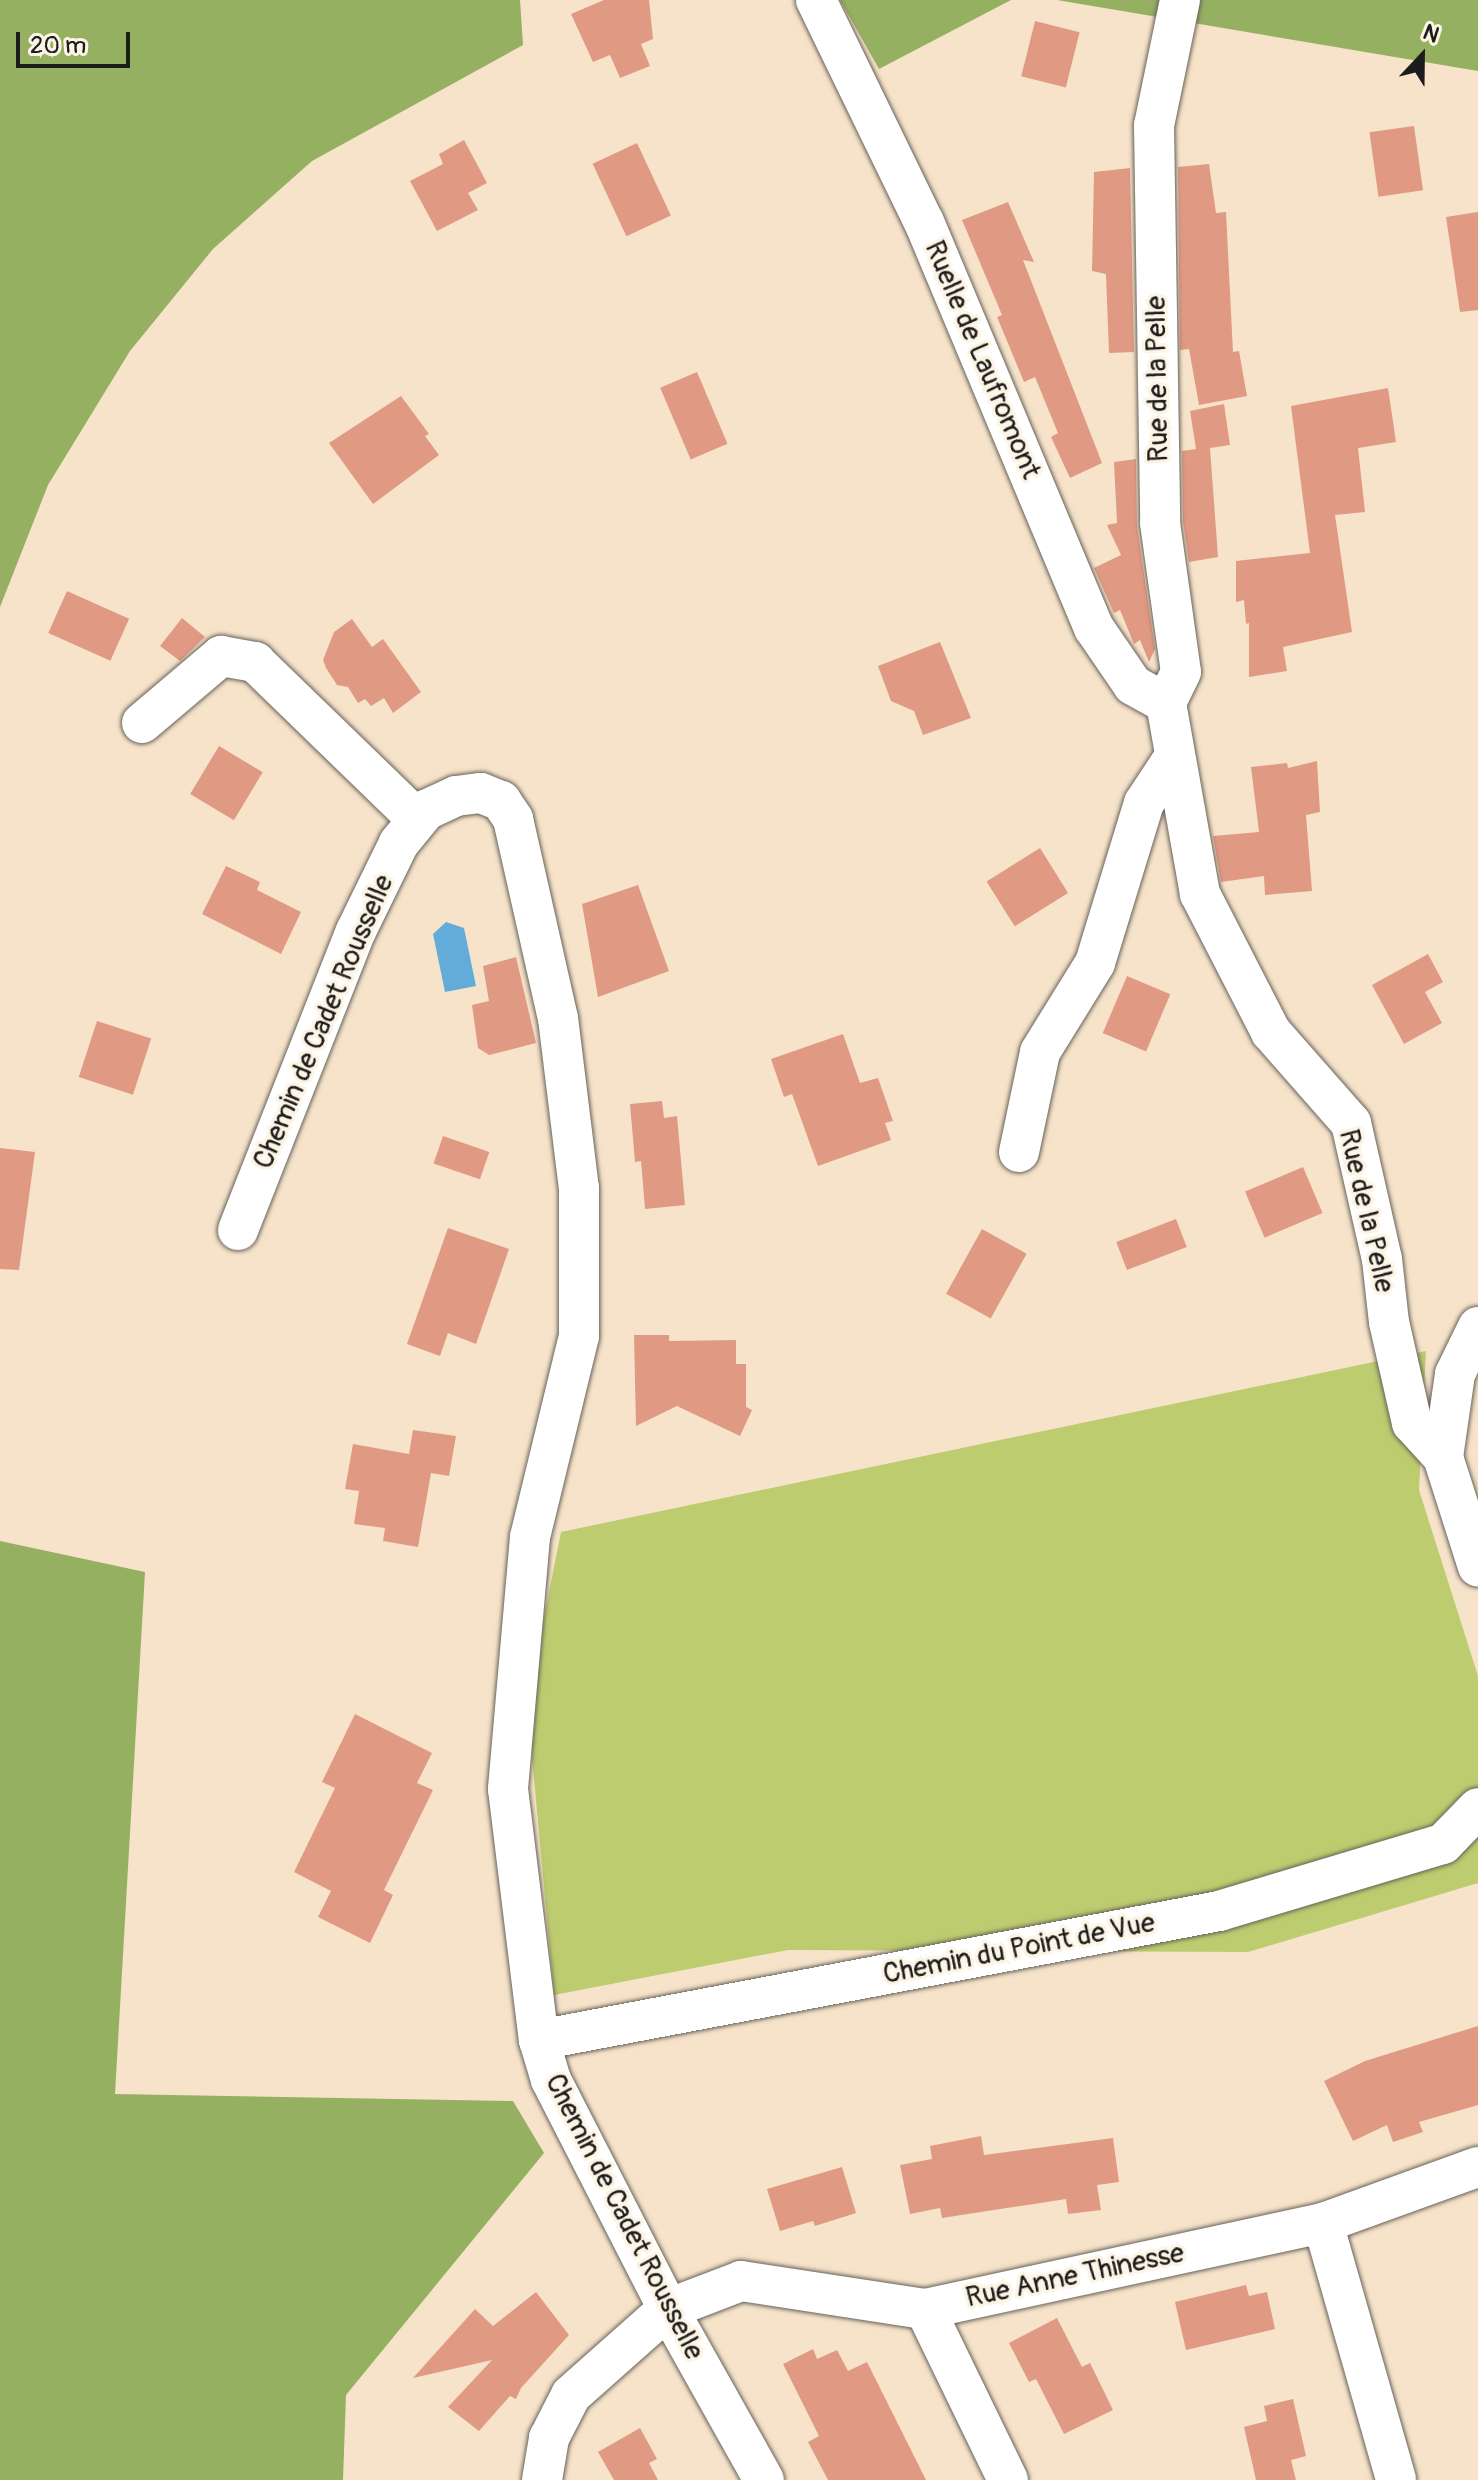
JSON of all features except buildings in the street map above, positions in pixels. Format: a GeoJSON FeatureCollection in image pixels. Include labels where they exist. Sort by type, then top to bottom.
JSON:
{"type":"FeatureCollection","features":[{"type":"Feature","properties":{"kind":"street","name":"Ruelle de Laufromont"},"geometry":{"type":"LineString","coordinates":[[816,0],[924,222],[1094,628],[1133,685],[1166,703]]}},
{"type":"Feature","properties":{"kind":"street","name":"Rue de la Pelle"},"geometry":{"type":"LineString","coordinates":[[1180,0],[1154,125],[1160,523],[1181,672],[1166,703],[1175,756],[1200,894],[1271,1032],[1351,1123],[1382,1259],[1389,1322],[1412,1423],[1443,1457]]}},
{"type":"Feature","properties":{"kind":"street"},"geometry":{"type":"LineString","coordinates":[[142,723],[221,656],[255,662],[417,819]]}},
{"type":"Feature","properties":{"kind":"street"},"geometry":{"type":"LineString","coordinates":[[1019,1152],[1040,1052],[1095,963],[1144,803],[1175,756]]}},
{"type":"Feature","properties":{"kind":"street","name":"Chemin de Cadet Rousselle"},"geometry":{"type":"LineString","coordinates":[[238,1230],[356,931],[399,843],[426,810],[456,796],[481,793],[501,801],[513,819],[558,1018],[579,1188],[579,1336],[530,1537],[508,1789],[539,2040],[551,2080],[668,2309],[764,2480]]}},
{"type":"Feature","properties":{"kind":"street"},"geometry":{"type":"LineString","coordinates":[[1478,1327],[1455,1374],[1443,1457],[1478,1567]]}},
{"type":"Feature","properties":{"kind":"street","name":"Chemin du Point de Vue"},"geometry":{"type":"LineString","coordinates":[[539,2040],[1219,1911],[1443,1844],[1478,1808]]}},
{"type":"Feature","properties":{"kind":"street","name":"Rue Anne Thinesse"},"geometry":{"type":"LineString","coordinates":[[668,2309],[741,2281],[925,2309],[1323,2223],[1478,2167]]}},
{"type":"Feature","properties":{"kind":"street"},"geometry":{"type":"LineString","coordinates":[[1323,2223],[1396,2480]]}},
{"type":"Feature","properties":{"kind":"street"},"geometry":{"type":"LineString","coordinates":[[542,2480],[549,2438],[571,2395],[668,2309]]}},
{"type":"Feature","properties":{"kind":"street"},"geometry":{"type":"LineString","coordinates":[[925,2309],[1008,2480]]}},
{"type":"Feature","properties":{"kind":"green space"},"geometry":{"type":"Polygon","coordinates":[[[0,0],[520,0],[523,45],[312,161],[213,249],[130,351],[48,485],[0,607],[0,0]]]}},
{"type":"Feature","properties":{"kind":"green space"},"geometry":{"type":"Polygon","coordinates":[[[840,0],[1011,0],[879,69],[840,0]]]}},
{"type":"Feature","properties":{"kind":"green space"},"geometry":{"type":"Polygon","coordinates":[[[1057,0],[1478,0],[1478,71],[1057,0]]]}},
{"type":"Feature","properties":{"kind":"green space"},"geometry":{"type":"Polygon","coordinates":[[[1426,1351],[1419,1490],[1478,1676],[1478,1883],[1248,1952],[788,1950],[554,1995],[527,1703],[561,1532],[1426,1351]]]}},
{"type":"Feature","properties":{"kind":"green space"},"geometry":{"type":"Polygon","coordinates":[[[0,1541],[145,1572],[115,2094],[513,2101],[544,2153],[346,2395],[343,2480],[0,2480],[0,1541]]]}},
{"type":"Feature","properties":{"kind":"water"},"geometry":{"type":"Polygon","coordinates":[[[446,922],[464,928],[476,986],[445,992],[433,934],[446,922]]]}}]}
